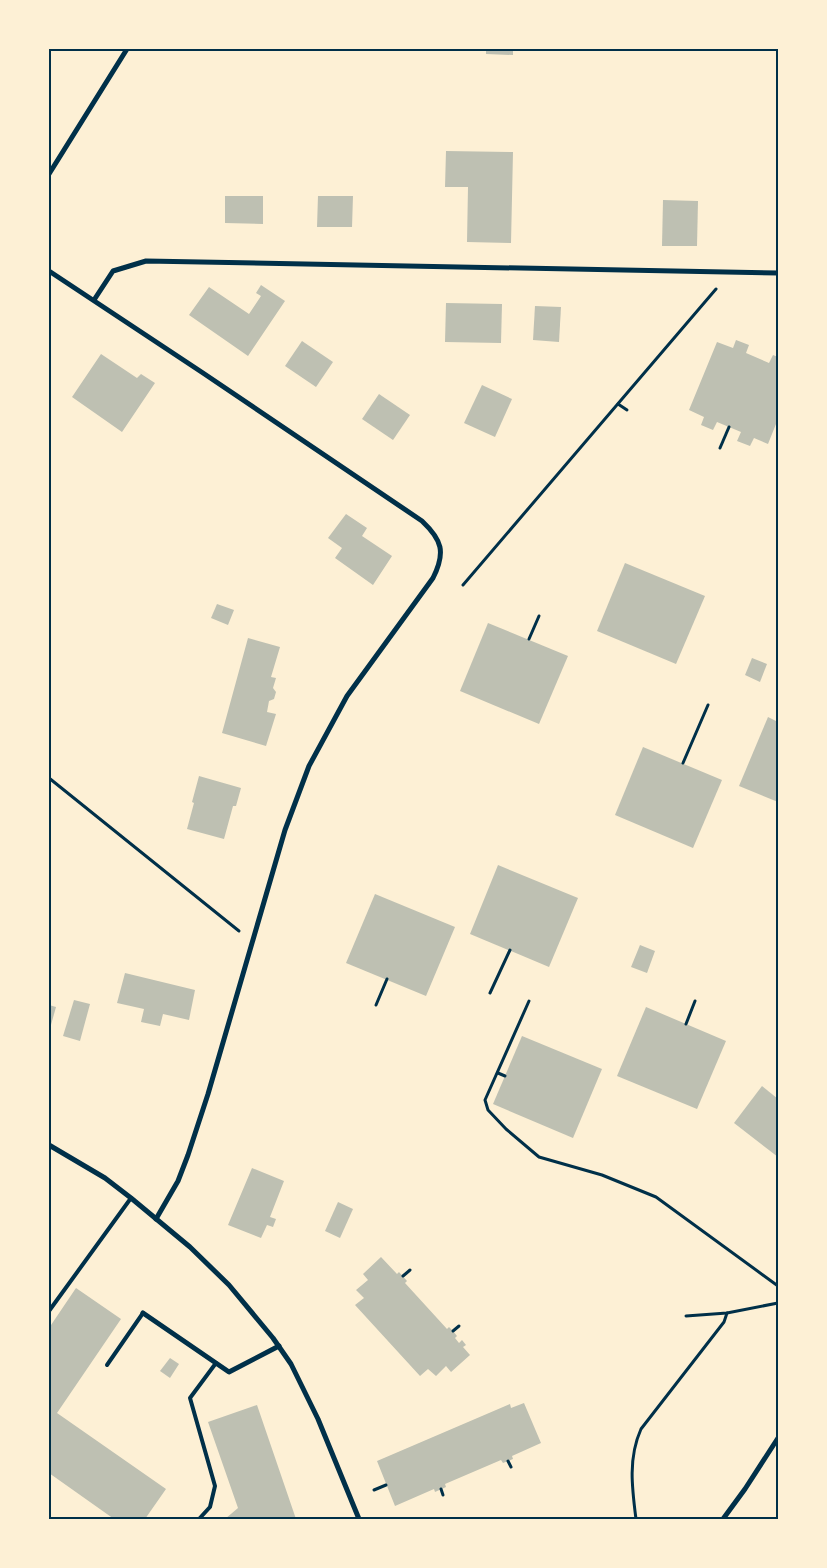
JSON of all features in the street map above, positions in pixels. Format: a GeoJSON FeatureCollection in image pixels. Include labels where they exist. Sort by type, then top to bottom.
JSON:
{"type":"FeatureCollection","features":[{"type":"Feature","properties":{"kind":"street"},"geometry":{"type":"LineString","coordinates":[[49,174],[127,49]]}},
{"type":"Feature","properties":{"kind":"street"},"geometry":{"type":"LineString","coordinates":[[94,300],[113,271],[146,261],[778,273]]}},
{"type":"Feature","properties":{"kind":"street"},"geometry":{"type":"LineString","coordinates":[[49,271],[422,521],[433,532],[440,544],[441,557],[433,578],[347,696],[309,766],[285,830],[188,1156],[178,1181],[156,1219]]}},
{"type":"Feature","properties":{"kind":"street"},"geometry":{"type":"LineString","coordinates":[[49,1145],[105,1178],[131,1198],[190,1247],[230,1285],[279,1346],[291,1364],[318,1420],[359,1519]]}},
{"type":"Feature","properties":{"kind":"street"},"geometry":{"type":"LineString","coordinates":[[143,1313],[229,1372],[279,1346]]}},
{"type":"Feature","properties":{"kind":"street"},"geometry":{"type":"LineString","coordinates":[[723,1519],[778,1438]]}},
{"type":"Feature","properties":{"kind":"lane"},"geometry":{"type":"LineString","coordinates":[[49,1311],[131,1198]]}},
{"type":"Feature","properties":{"kind":"lane"},"geometry":{"type":"LineString","coordinates":[[107,1365],[143,1313]]}},
{"type":"Feature","properties":{"kind":"lane"},"geometry":{"type":"LineString","coordinates":[[199,1519],[210,1507],[215,1486],[190,1398],[216,1363]]}},
{"type":"Feature","properties":{"kind":"path"},"geometry":{"type":"LineString","coordinates":[[463,585],[730,273]]}},
{"type":"Feature","properties":{"kind":"path"},"geometry":{"type":"LineString","coordinates":[[618,404],[627,410]]}},
{"type":"Feature","properties":{"kind":"path"},"geometry":{"type":"LineString","coordinates":[[720,448],[729,427]]}},
{"type":"Feature","properties":{"kind":"path"},"geometry":{"type":"LineString","coordinates":[[529,639],[539,616]]}},
{"type":"Feature","properties":{"kind":"path"},"geometry":{"type":"LineString","coordinates":[[683,763],[708,705]]}},
{"type":"Feature","properties":{"kind":"path"},"geometry":{"type":"LineString","coordinates":[[49,778],[252,942]]}},
{"type":"Feature","properties":{"kind":"path"},"geometry":{"type":"LineString","coordinates":[[490,993],[510,950]]}},
{"type":"Feature","properties":{"kind":"path"},"geometry":{"type":"LineString","coordinates":[[376,1005],[386,979]]}},
{"type":"Feature","properties":{"kind":"path"},"geometry":{"type":"LineString","coordinates":[[529,1001],[486,1100],[488,1110],[506,1129],[539,1157],[602,1175],[656,1197],[778,1286]]}},
{"type":"Feature","properties":{"kind":"path"},"geometry":{"type":"LineString","coordinates":[[686,1024],[695,1001]]}},
{"type":"Feature","properties":{"kind":"path"},"geometry":{"type":"LineString","coordinates":[[498,1073],[505,1076]]}},
{"type":"Feature","properties":{"kind":"path"},"geometry":{"type":"LineString","coordinates":[[403,1276],[410,1270]]}},
{"type":"Feature","properties":{"kind":"path"},"geometry":{"type":"LineString","coordinates":[[686,1316],[727,1313],[778,1303]]}},
{"type":"Feature","properties":{"kind":"path"},"geometry":{"type":"LineString","coordinates":[[636,1519],[632,1463],[635,1445],[641,1429],[724,1322],[727,1313]]}},
{"type":"Feature","properties":{"kind":"path"},"geometry":{"type":"LineString","coordinates":[[453,1331],[459,1326]]}},
{"type":"Feature","properties":{"kind":"path"},"geometry":{"type":"LineString","coordinates":[[508,1461],[511,1467]]}},
{"type":"Feature","properties":{"kind":"path"},"geometry":{"type":"LineString","coordinates":[[374,1490],[386,1484]]}},
{"type":"Feature","properties":{"kind":"path"},"geometry":{"type":"LineString","coordinates":[[441,1489],[443,1495]]}},
{"type":"Feature","properties":{"kind":"building"},"geometry":{"type":"Polygon","coordinates":[[[486,49],[513,49],[513,55],[486,54],[486,49]]]}},
{"type":"Feature","properties":{"kind":"building"},"geometry":{"type":"Polygon","coordinates":[[[446,151],[513,152],[511,243],[467,242],[468,187],[445,187],[446,151]]]}},
{"type":"Feature","properties":{"kind":"building"},"geometry":{"type":"Polygon","coordinates":[[[225,196],[263,196],[263,224],[225,223],[225,196]]]}},
{"type":"Feature","properties":{"kind":"building"},"geometry":{"type":"Polygon","coordinates":[[[318,196],[353,196],[352,227],[317,227],[318,196]]]}},
{"type":"Feature","properties":{"kind":"building"},"geometry":{"type":"Polygon","coordinates":[[[663,200],[698,201],[697,246],[662,246],[663,200]]]}},
{"type":"Feature","properties":{"kind":"building"},"geometry":{"type":"Polygon","coordinates":[[[261,285],[285,301],[248,356],[189,315],[209,287],[249,314],[261,296],[256,293],[261,285]]]}},
{"type":"Feature","properties":{"kind":"building"},"geometry":{"type":"Polygon","coordinates":[[[446,303],[502,304],[501,343],[445,342],[446,303]]]}},
{"type":"Feature","properties":{"kind":"building"},"geometry":{"type":"Polygon","coordinates":[[[535,306],[561,307],[559,342],[533,340],[535,306]]]}},
{"type":"Feature","properties":{"kind":"building"},"geometry":{"type":"Polygon","coordinates":[[[736,340],[749,345],[746,353],[769,363],[773,355],[778,357],[778,419],[768,444],[754,438],[750,446],[737,441],[741,432],[717,422],[713,430],[701,425],[704,417],[689,410],[717,342],[733,348],[736,340]]]}},
{"type":"Feature","properties":{"kind":"building"},"geometry":{"type":"Polygon","coordinates":[[[302,341],[333,362],[316,387],[285,366],[302,341]]]}},
{"type":"Feature","properties":{"kind":"building"},"geometry":{"type":"Polygon","coordinates":[[[101,354],[137,378],[141,374],[155,383],[122,432],[72,397],[101,354]]]}},
{"type":"Feature","properties":{"kind":"building"},"geometry":{"type":"Polygon","coordinates":[[[482,385],[512,399],[495,437],[464,423],[482,385]]]}},
{"type":"Feature","properties":{"kind":"building"},"geometry":{"type":"Polygon","coordinates":[[[379,394],[410,415],[393,440],[362,419],[379,394]]]}},
{"type":"Feature","properties":{"kind":"building"},"geometry":{"type":"Polygon","coordinates":[[[346,514],[367,528],[362,536],[392,556],[373,585],[335,558],[342,548],[328,538],[346,514]]]}},
{"type":"Feature","properties":{"kind":"building"},"geometry":{"type":"Polygon","coordinates":[[[625,563],[705,596],[676,664],[597,631],[625,563]]]}},
{"type":"Feature","properties":{"kind":"building"},"geometry":{"type":"Polygon","coordinates":[[[217,604],[234,610],[228,625],[211,618],[217,604]]]}},
{"type":"Feature","properties":{"kind":"building"},"geometry":{"type":"Polygon","coordinates":[[[488,623],[568,656],[539,724],[460,691],[488,623]]]}},
{"type":"Feature","properties":{"kind":"building"},"geometry":{"type":"Polygon","coordinates":[[[248,638],[280,647],[271,677],[276,678],[273,688],[276,692],[274,699],[269,701],[267,712],[276,714],[266,746],[222,733],[248,638]]]}},
{"type":"Feature","properties":{"kind":"building"},"geometry":{"type":"Polygon","coordinates":[[[752,658],[767,664],[760,682],[745,675],[752,658]]]}},
{"type":"Feature","properties":{"kind":"building"},"geometry":{"type":"Polygon","coordinates":[[[768,717],[778,722],[778,802],[739,786],[768,717]]]}},
{"type":"Feature","properties":{"kind":"building"},"geometry":{"type":"Polygon","coordinates":[[[643,747],[722,780],[693,848],[615,815],[643,747]]]}},
{"type":"Feature","properties":{"kind":"building"},"geometry":{"type":"Polygon","coordinates":[[[199,776],[241,788],[236,806],[233,806],[224,839],[187,829],[199,776]]]}},
{"type":"Feature","properties":{"kind":"building"},"geometry":{"type":"Polygon","coordinates":[[[498,865],[578,898],[549,967],[470,934],[498,865]]]}},
{"type":"Feature","properties":{"kind":"building"},"geometry":{"type":"Polygon","coordinates":[[[375,894],[455,927],[426,996],[346,963],[375,894]]]}},
{"type":"Feature","properties":{"kind":"building"},"geometry":{"type":"Polygon","coordinates":[[[640,945],[655,951],[647,973],[631,967],[640,945]]]}},
{"type":"Feature","properties":{"kind":"building"},"geometry":{"type":"Polygon","coordinates":[[[125,973],[195,990],[189,1020],[163,1014],[160,1026],[141,1022],[144,1009],[117,1003],[125,973]]]}},
{"type":"Feature","properties":{"kind":"building"},"geometry":{"type":"Polygon","coordinates":[[[74,1000],[90,1004],[80,1041],[63,1036],[74,1000]]]}},
{"type":"Feature","properties":{"kind":"building"},"geometry":{"type":"Polygon","coordinates":[[[49,1005],[56,1007],[49,1032],[49,1005]]]}},
{"type":"Feature","properties":{"kind":"building"},"geometry":{"type":"Polygon","coordinates":[[[646,1007],[726,1041],[697,1109],[617,1076],[646,1007]]]}},
{"type":"Feature","properties":{"kind":"building"},"geometry":{"type":"Polygon","coordinates":[[[522,1036],[602,1069],[573,1138],[493,1104],[522,1036]]]}},
{"type":"Feature","properties":{"kind":"building"},"geometry":{"type":"Polygon","coordinates":[[[762,1086],[778,1099],[778,1157],[734,1123],[762,1086]]]}},
{"type":"Feature","properties":{"kind":"building"},"geometry":{"type":"Polygon","coordinates":[[[252,1168],[284,1181],[270,1217],[276,1219],[273,1227],[267,1225],[261,1238],[228,1225],[252,1168]]]}},
{"type":"Feature","properties":{"kind":"building"},"geometry":{"type":"Polygon","coordinates":[[[338,1202],[353,1209],[340,1238],[325,1231],[338,1202]]]}},
{"type":"Feature","properties":{"kind":"building"},"geometry":{"type":"Polygon","coordinates":[[[381,1257],[397,1274],[399,1272],[407,1281],[405,1283],[447,1329],[449,1327],[453,1331],[459,1343],[462,1340],[466,1345],[463,1347],[470,1355],[451,1372],[446,1366],[436,1376],[428,1369],[420,1376],[355,1305],[364,1298],[356,1290],[368,1280],[363,1274],[381,1257]]]}},
{"type":"Feature","properties":{"kind":"building"},"geometry":{"type":"Polygon","coordinates":[[[76,1288],[121,1319],[57,1413],[166,1489],[145,1519],[114,1519],[49,1473],[49,1328],[76,1288]]]}},
{"type":"Feature","properties":{"kind":"building"},"geometry":{"type":"Polygon","coordinates":[[[170,1358],[179,1364],[170,1378],[160,1371],[170,1358]]]}},
{"type":"Feature","properties":{"kind":"building"},"geometry":{"type":"Polygon","coordinates":[[[524,1403],[541,1443],[512,1456],[513,1459],[503,1463],[501,1460],[445,1484],[446,1487],[435,1492],[434,1489],[395,1506],[377,1461],[510,1404],[511,1408],[524,1403]]]}},
{"type":"Feature","properties":{"kind":"building"},"geometry":{"type":"Polygon","coordinates":[[[257,1405],[296,1519],[225,1519],[238,1508],[208,1422],[257,1405]]]}}]}
